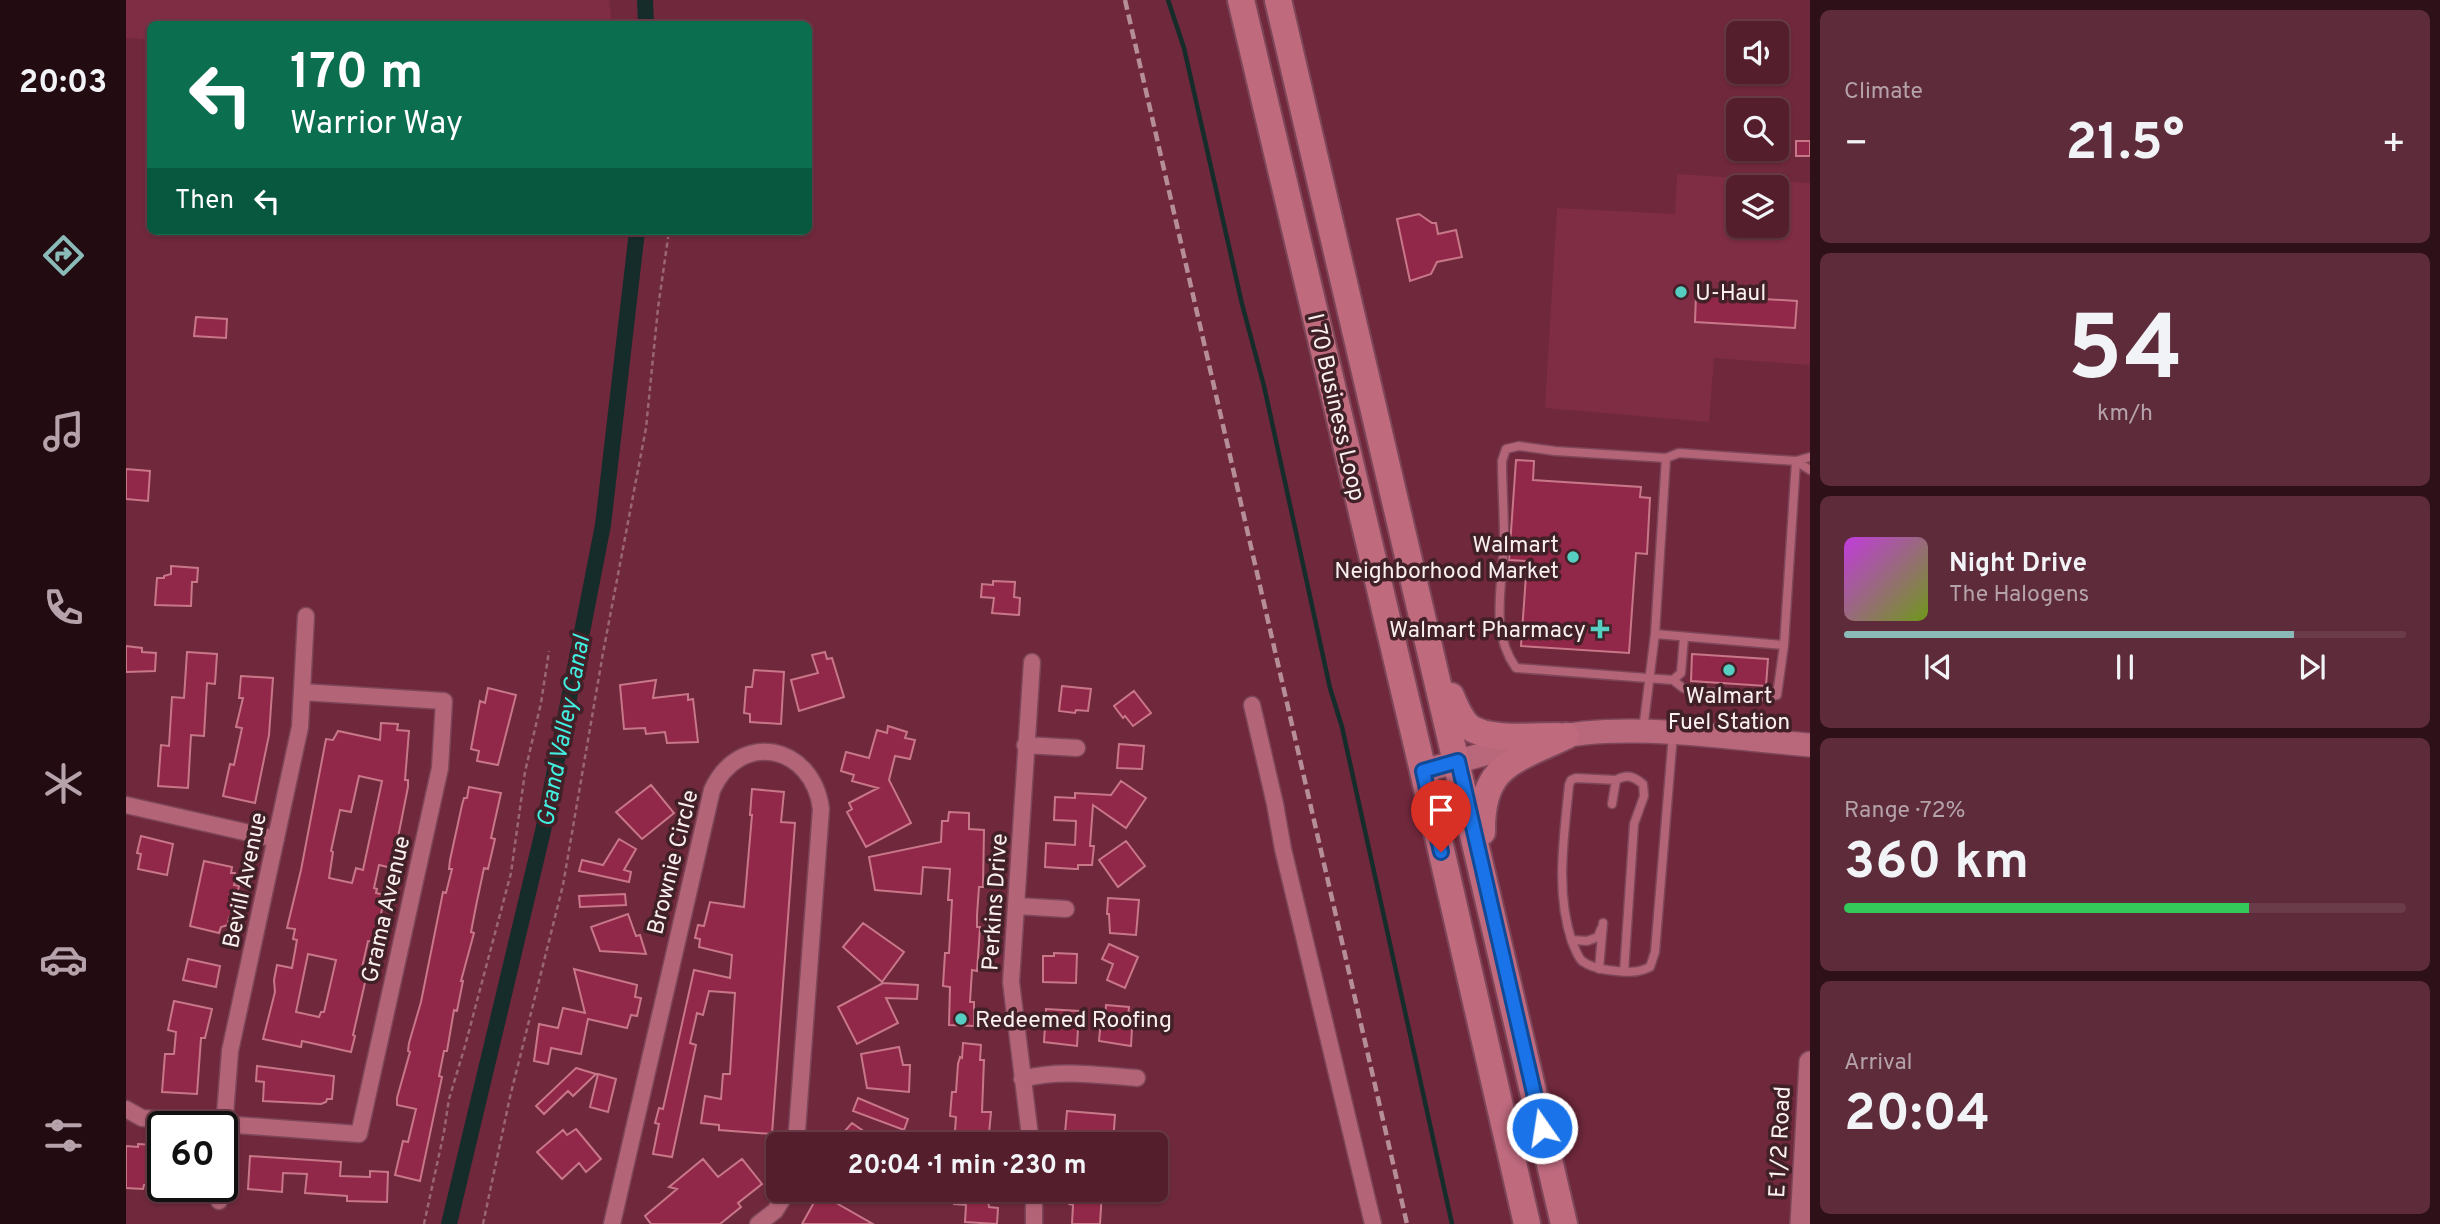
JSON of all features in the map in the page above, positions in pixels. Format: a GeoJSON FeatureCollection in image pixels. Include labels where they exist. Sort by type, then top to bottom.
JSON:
{"type":"FeatureCollection","features":[{"type":"Feature","properties":{"kind":"main road","name":"I 70 Business Loop"},"geometry":{"type":"LineString","coordinates":[[1241,0],[1527,1224]]}},
{"type":"Feature","properties":{"kind":"main road","name":"I 70 Business Loop"},"geometry":{"type":"LineString","coordinates":[[1278,0],[1458,761],[1564,1224]]}},
{"type":"Feature","properties":{"kind":"main road"},"geometry":{"type":"LineString","coordinates":[[1422,608],[1448,692],[1466,724],[1474,730],[1490,734],[1566,736],[1643,732],[1810,745]]}},
{"type":"Feature","properties":{"kind":"main road"},"geometry":{"type":"LineString","coordinates":[[1423,771],[1566,736]]}},
{"type":"Feature","properties":{"kind":"main road"},"geometry":{"type":"LineString","coordinates":[[1495,923],[1482,837],[1482,811],[1488,787],[1501,770],[1514,760],[1566,736]]}},
{"type":"Feature","properties":{"kind":"street","name":"Bevill Avenue"},"geometry":{"type":"LineString","coordinates":[[225,1111],[230,1051],[300,727],[306,616]]}},
{"type":"Feature","properties":{"kind":"street","name":"Perkins Drive"},"geometry":{"type":"LineString","coordinates":[[1030,1132],[1011,982],[1032,663]]}},
{"type":"Feature","properties":{"kind":"street","name":"Grama Avenue"},"geometry":{"type":"LineString","coordinates":[[238,1125],[359,1133],[440,768],[444,701],[302,692]]}},
{"type":"Feature","properties":{"kind":"street"},"geometry":{"type":"LineString","coordinates":[[1252,705],[1283,849],[1373,1224]]}},
{"type":"Feature","properties":{"kind":"street"},"geometry":{"type":"LineString","coordinates":[[1025,745],[1077,748]]}},
{"type":"Feature","properties":{"kind":"street","name":"Brownie Circle"},"geometry":{"type":"LineString","coordinates":[[612,1224],[712,790],[720,773],[729,763],[754,752],[781,754],[804,768],[814,780],[820,794],[797,1132]]}},
{"type":"Feature","properties":{"kind":"street"},"geometry":{"type":"LineString","coordinates":[[126,805],[276,839]]}},
{"type":"Feature","properties":{"kind":"street"},"geometry":{"type":"LineString","coordinates":[[1017,906],[1066,909]]}},
{"type":"Feature","properties":{"kind":"street","name":"E 1/2 Road"},"geometry":{"type":"LineString","coordinates":[[1801,1224],[1810,1062]]}},
{"type":"Feature","properties":{"kind":"street"},"geometry":{"type":"LineString","coordinates":[[1023,1079],[1060,1073],[1137,1078]]}},
{"type":"Feature","properties":{"kind":"street"},"geometry":{"type":"LineString","coordinates":[[126,1109],[147,1118]]}},
{"type":"Feature","properties":{"kind":"street"},"geometry":{"type":"LineString","coordinates":[[759,1224],[775,1211],[781,1202]]}},
{"type":"Feature","properties":{"kind":"street"},"geometry":{"type":"LineString","coordinates":[[1034,1202],[1034,1224]]}},
{"type":"Feature","properties":{"kind":"lane"},"geometry":{"type":"LineString","coordinates":[[1796,461],[1784,645],[1777,695],[1769,697],[1693,691],[1683,688],[1673,680],[1516,668],[1506,655],[1499,624],[1504,538],[1502,461],[1506,449],[1519,446],[1666,458],[1679,453],[1796,461],[1810,457]]}},
{"type":"Feature","properties":{"kind":"lane"},"geometry":{"type":"LineString","coordinates":[[1643,732],[1655,634],[1666,458]]}},
{"type":"Feature","properties":{"kind":"lane"},"geometry":{"type":"LineString","coordinates":[[1796,461],[1810,470]]}},
{"type":"Feature","properties":{"kind":"lane"},"geometry":{"type":"LineString","coordinates":[[1655,634],[1784,645]]}},
{"type":"Feature","properties":{"kind":"lane"},"geometry":{"type":"LineString","coordinates":[[1673,680],[1681,673],[1684,637]]}},
{"type":"Feature","properties":{"kind":"lane"},"geometry":{"type":"LineString","coordinates":[[1623,972],[1634,824],[1644,796],[1643,784],[1634,777],[1625,776],[1616,780],[1576,778],[1571,780],[1569,785],[1562,875],[1566,926],[1582,960],[1599,969],[1623,972],[1639,972],[1650,967],[1655,952],[1673,734]]}},
{"type":"Feature","properties":{"kind":"lane"},"geometry":{"type":"LineString","coordinates":[[1612,804],[1616,780]]}},
{"type":"Feature","properties":{"kind":"lane"},"geometry":{"type":"LineString","coordinates":[[1572,940],[1587,941],[1598,937],[1603,923],[1599,969]]}},
{"type":"Feature","properties":{"kind":"path"},"geometry":{"type":"LineString","coordinates":[[483,1224],[510,1097],[562,885],[646,428],[668,235]]}},
{"type":"Feature","properties":{"kind":"path"},"geometry":{"type":"LineString","coordinates":[[424,1224],[449,1099],[511,873],[524,772],[541,703],[549,652]]}},
{"type":"Feature","properties":{"kind":"shaded area"},"geometry":{"type":"Polygon","coordinates":[[[126,0],[609,0],[612,21],[147,21],[147,40],[126,38],[126,0]]]}},
{"type":"Feature","properties":{"kind":"shaded area","name":"U-Haul"},"geometry":{"type":"Polygon","coordinates":[[[1677,174],[1726,177],[1726,238],[1789,238],[1789,182],[1810,183],[1810,365],[1714,358],[1709,422],[1545,408],[1557,208],[1675,214],[1677,174]]]}},
{"type":"Feature","properties":{"kind":"building"},"geometry":{"type":"Polygon","coordinates":[[[1796,141],[1810,141],[1810,156],[1796,156],[1796,141]]]}},
{"type":"Feature","properties":{"kind":"building"},"geometry":{"type":"Polygon","coordinates":[[[1419,214],[1436,223],[1438,234],[1456,230],[1462,257],[1437,262],[1431,274],[1410,281],[1397,219],[1419,214]]]}},
{"type":"Feature","properties":{"kind":"building"},"geometry":{"type":"Polygon","coordinates":[[[1696,295],[1797,301],[1795,328],[1695,322],[1696,295]]]}},
{"type":"Feature","properties":{"kind":"building"},"geometry":{"type":"Polygon","coordinates":[[[196,317],[227,319],[226,338],[194,336],[196,317]]]}},
{"type":"Feature","properties":{"kind":"building","name":"Walmart Neighborhood Market"},"geometry":{"type":"Polygon","coordinates":[[[1516,460],[1534,461],[1533,480],[1641,487],[1640,497],[1650,498],[1647,554],[1636,553],[1629,653],[1521,646],[1527,561],[1509,560],[1516,460]]]}},
{"type":"Feature","properties":{"kind":"building"},"geometry":{"type":"Polygon","coordinates":[[[126,469],[150,471],[148,501],[126,499],[126,469]]]}},
{"type":"Feature","properties":{"kind":"building"},"geometry":{"type":"Polygon","coordinates":[[[171,566],[198,568],[197,582],[192,582],[191,606],[155,605],[157,578],[171,574],[171,566]]]}},
{"type":"Feature","properties":{"kind":"building"},"geometry":{"type":"Polygon","coordinates":[[[993,581],[1015,582],[1014,597],[1020,598],[1019,615],[992,613],[994,598],[981,597],[982,584],[993,585],[993,581]]]}},
{"type":"Feature","properties":{"kind":"building"},"geometry":{"type":"Polygon","coordinates":[[[126,646],[142,648],[142,652],[156,653],[155,671],[126,672],[126,646]]]}},
{"type":"Feature","properties":{"kind":"building"},"geometry":{"type":"Polygon","coordinates":[[[187,652],[217,654],[215,684],[207,683],[204,736],[191,735],[188,788],[158,786],[161,745],[169,746],[172,697],[184,698],[187,652]]]}},
{"type":"Feature","properties":{"kind":"building"},"geometry":{"type":"Polygon","coordinates":[[[825,652],[827,659],[832,658],[844,697],[799,711],[791,680],[818,673],[812,655],[825,652]]]}},
{"type":"Feature","properties":{"kind":"building","name":"Walmart Fuel Station"},"geometry":{"type":"Polygon","coordinates":[[[1692,654],[1768,659],[1766,686],[1691,681],[1692,654]]]}},
{"type":"Feature","properties":{"kind":"building"},"geometry":{"type":"Polygon","coordinates":[[[754,670],[784,672],[781,724],[750,722],[750,714],[744,713],[746,687],[752,687],[754,670]]]}},
{"type":"Feature","properties":{"kind":"building"},"geometry":{"type":"Polygon","coordinates":[[[241,676],[273,678],[269,735],[255,803],[223,796],[230,764],[234,765],[242,728],[236,727],[243,698],[239,698],[241,676]]]}},
{"type":"Feature","properties":{"kind":"building"},"geometry":{"type":"Polygon","coordinates":[[[656,680],[653,698],[688,694],[688,700],[693,699],[698,742],[667,743],[665,732],[646,734],[645,728],[624,729],[620,685],[656,680]]]}},
{"type":"Feature","properties":{"kind":"building"},"geometry":{"type":"Polygon","coordinates":[[[1062,686],[1091,689],[1088,711],[1059,711],[1062,686]]]}},
{"type":"Feature","properties":{"kind":"building"},"geometry":{"type":"Polygon","coordinates":[[[488,688],[516,695],[498,765],[477,761],[479,751],[471,749],[480,701],[485,703],[488,688]]]}},
{"type":"Feature","properties":{"kind":"building"},"geometry":{"type":"Polygon","coordinates":[[[1134,691],[1151,713],[1133,726],[1114,706],[1134,691]]]}},
{"type":"Feature","properties":{"kind":"building"},"geometry":{"type":"Polygon","coordinates":[[[381,723],[398,724],[397,730],[409,731],[405,780],[408,780],[408,787],[392,868],[379,865],[374,888],[377,889],[376,893],[385,895],[375,942],[368,941],[362,968],[367,970],[367,974],[351,1052],[302,1041],[301,1047],[263,1039],[275,992],[277,965],[292,968],[297,940],[293,939],[295,929],[287,928],[326,739],[333,740],[338,731],[380,740],[381,723]],[[359,776],[351,812],[340,810],[331,851],[329,878],[352,883],[356,868],[363,870],[382,781],[359,776]],[[308,954],[296,1012],[319,1017],[321,1012],[324,1012],[336,960],[308,954]]]}},
{"type":"Feature","properties":{"kind":"building"},"geometry":{"type":"Polygon","coordinates":[[[888,726],[907,732],[905,738],[915,740],[910,759],[895,756],[889,780],[911,823],[866,847],[847,812],[852,809],[849,803],[878,788],[852,781],[854,775],[841,771],[846,752],[869,758],[877,730],[887,733],[888,726]]]}},
{"type":"Feature","properties":{"kind":"building"},"geometry":{"type":"Polygon","coordinates":[[[1119,744],[1144,746],[1142,769],[1117,768],[1119,744]]]}},
{"type":"Feature","properties":{"kind":"building"},"geometry":{"type":"Polygon","coordinates":[[[1121,781],[1146,798],[1126,828],[1093,805],[1090,846],[1094,846],[1092,865],[1078,865],[1078,869],[1045,867],[1046,843],[1075,845],[1076,821],[1054,820],[1055,797],[1075,798],[1075,793],[1111,795],[1121,781]]]}},
{"type":"Feature","properties":{"kind":"building"},"geometry":{"type":"Polygon","coordinates":[[[651,785],[674,813],[642,839],[616,812],[651,785]]]}},
{"type":"Feature","properties":{"kind":"building"},"geometry":{"type":"Polygon","coordinates":[[[469,787],[501,793],[491,838],[495,839],[488,869],[484,868],[471,932],[474,933],[461,981],[457,1011],[454,1010],[447,1051],[444,1051],[439,1076],[442,1077],[420,1181],[395,1175],[403,1141],[408,1142],[416,1109],[397,1105],[397,1098],[410,1052],[409,1043],[421,1002],[443,892],[446,893],[452,869],[449,869],[450,860],[462,805],[464,798],[467,798],[469,787]]]}},
{"type":"Feature","properties":{"kind":"building"},"geometry":{"type":"Polygon","coordinates":[[[752,789],[784,792],[781,822],[795,823],[772,1132],[719,1130],[719,1125],[701,1123],[705,1096],[721,1099],[723,1074],[730,1074],[735,993],[709,991],[703,1015],[697,1013],[690,1043],[696,1045],[672,1157],[653,1154],[659,1124],[655,1123],[659,1108],[663,1109],[694,970],[730,978],[732,955],[699,947],[700,939],[695,938],[698,925],[704,926],[710,902],[744,907],[752,789]]]}},
{"type":"Feature","properties":{"kind":"building"},"geometry":{"type":"Polygon","coordinates":[[[949,812],[969,813],[969,829],[984,830],[983,887],[979,887],[977,915],[977,927],[980,927],[977,971],[972,970],[970,1002],[974,1002],[974,1026],[949,1025],[950,987],[943,986],[945,953],[949,953],[952,900],[948,900],[950,869],[923,867],[921,894],[875,890],[869,857],[941,842],[942,821],[948,821],[949,812]]]}},
{"type":"Feature","properties":{"kind":"building"},"geometry":{"type":"Polygon","coordinates":[[[141,836],[173,844],[167,875],[138,869],[141,854],[137,853],[141,836]]]}},
{"type":"Feature","properties":{"kind":"building"},"geometry":{"type":"Polygon","coordinates":[[[619,839],[636,849],[624,870],[631,872],[629,882],[579,871],[582,860],[603,865],[619,839]]]}},
{"type":"Feature","properties":{"kind":"building"},"geometry":{"type":"Polygon","coordinates":[[[1126,841],[1145,866],[1118,887],[1099,860],[1126,841]]]}},
{"type":"Feature","properties":{"kind":"building"},"geometry":{"type":"Polygon","coordinates":[[[204,861],[232,867],[231,873],[235,873],[236,878],[234,885],[239,886],[232,917],[229,917],[228,925],[221,927],[219,933],[190,926],[204,861]]]}},
{"type":"Feature","properties":{"kind":"building"},"geometry":{"type":"Polygon","coordinates":[[[625,894],[626,905],[580,907],[579,896],[625,894]]]}},
{"type":"Feature","properties":{"kind":"building"},"geometry":{"type":"Polygon","coordinates":[[[1108,898],[1139,900],[1136,935],[1110,933],[1108,898]]]}},
{"type":"Feature","properties":{"kind":"building"},"geometry":{"type":"Polygon","coordinates":[[[628,914],[636,936],[640,935],[646,954],[600,951],[591,927],[628,914]]]}},
{"type":"Feature","properties":{"kind":"building"},"geometry":{"type":"Polygon","coordinates":[[[863,923],[904,952],[882,982],[843,947],[863,923]]]}},
{"type":"Feature","properties":{"kind":"building"},"geometry":{"type":"Polygon","coordinates":[[[1109,944],[1138,957],[1125,988],[1107,980],[1113,964],[1102,959],[1109,944]]]}},
{"type":"Feature","properties":{"kind":"building"},"geometry":{"type":"Polygon","coordinates":[[[1054,953],[1077,954],[1076,983],[1043,982],[1043,956],[1054,956],[1054,953]]]}},
{"type":"Feature","properties":{"kind":"building"},"geometry":{"type":"Polygon","coordinates":[[[188,959],[220,966],[216,987],[183,980],[188,959]]]}},
{"type":"Feature","properties":{"kind":"building"},"geometry":{"type":"Polygon","coordinates":[[[574,969],[637,985],[635,997],[641,998],[637,1016],[631,1015],[627,1028],[588,1019],[581,1054],[551,1048],[548,1064],[534,1061],[539,1024],[558,1028],[563,1008],[585,1013],[574,969]]]}},
{"type":"Feature","properties":{"kind":"building"},"geometry":{"type":"Polygon","coordinates":[[[883,983],[918,985],[917,999],[886,998],[898,1023],[857,1044],[838,1007],[883,983]]]}},
{"type":"Feature","properties":{"kind":"building"},"geometry":{"type":"Polygon","coordinates":[[[174,1001],[212,1009],[205,1038],[201,1038],[197,1094],[162,1092],[165,1054],[174,1054],[176,1032],[168,1030],[174,1001]]]}},
{"type":"Feature","properties":{"kind":"building"},"geometry":{"type":"Polygon","coordinates":[[[1106,1005],[1129,1007],[1127,1028],[1132,1028],[1131,1046],[1099,1041],[1106,1005]]]}},
{"type":"Feature","properties":{"kind":"building"},"geometry":{"type":"Polygon","coordinates":[[[1046,1009],[1079,1011],[1077,1046],[1044,1042],[1046,1009]]]}},
{"type":"Feature","properties":{"kind":"building"},"geometry":{"type":"Polygon","coordinates":[[[963,1043],[981,1045],[980,1060],[984,1060],[982,1112],[991,1112],[989,1132],[955,1132],[956,1117],[950,1116],[952,1092],[956,1092],[958,1064],[960,1057],[962,1058],[963,1043]]]}},
{"type":"Feature","properties":{"kind":"building"},"geometry":{"type":"Polygon","coordinates":[[[899,1047],[903,1065],[910,1065],[909,1092],[867,1088],[861,1054],[899,1047]]]}},
{"type":"Feature","properties":{"kind":"building"},"geometry":{"type":"Polygon","coordinates":[[[257,1066],[334,1076],[332,1099],[321,1104],[263,1101],[264,1082],[256,1081],[257,1066]]]}},
{"type":"Feature","properties":{"kind":"building"},"geometry":{"type":"Polygon","coordinates":[[[576,1068],[596,1074],[573,1096],[568,1091],[544,1114],[536,1106],[576,1068]]]}},
{"type":"Feature","properties":{"kind":"building"},"geometry":{"type":"Polygon","coordinates":[[[598,1074],[616,1079],[608,1112],[590,1107],[598,1074]]]}},
{"type":"Feature","properties":{"kind":"building"},"geometry":{"type":"Polygon","coordinates":[[[858,1098],[908,1119],[904,1130],[853,1111],[858,1098]]]}},
{"type":"Feature","properties":{"kind":"building"},"geometry":{"type":"Polygon","coordinates":[[[1067,1111],[1115,1115],[1114,1132],[1065,1132],[1067,1111]]]}},
{"type":"Feature","properties":{"kind":"building"},"geometry":{"type":"Polygon","coordinates":[[[852,1123],[865,1132],[844,1132],[852,1123]]]}},
{"type":"Feature","properties":{"kind":"building"},"geometry":{"type":"Polygon","coordinates":[[[576,1129],[601,1159],[586,1172],[579,1163],[562,1179],[537,1152],[563,1130],[567,1135],[576,1129]]]}},
{"type":"Feature","properties":{"kind":"building"},"geometry":{"type":"Polygon","coordinates":[[[138,1144],[147,1145],[147,1185],[144,1185],[143,1189],[126,1188],[126,1146],[138,1147],[138,1144]]]}},
{"type":"Feature","properties":{"kind":"building"},"geometry":{"type":"Polygon","coordinates":[[[250,1156],[341,1162],[340,1176],[370,1177],[370,1171],[388,1172],[387,1202],[347,1201],[347,1196],[305,1193],[307,1174],[283,1173],[282,1192],[248,1189],[250,1156]]]}},
{"type":"Feature","properties":{"kind":"building"},"geometry":{"type":"Polygon","coordinates":[[[703,1159],[718,1177],[742,1159],[762,1184],[738,1203],[741,1207],[720,1224],[651,1224],[645,1216],[677,1189],[669,1187],[703,1159]]]}},
{"type":"Feature","properties":{"kind":"building"},"geometry":{"type":"Polygon","coordinates":[[[814,1202],[834,1202],[873,1224],[802,1224],[814,1202]]]}},
{"type":"Feature","properties":{"kind":"building"},"geometry":{"type":"Polygon","coordinates":[[[988,1202],[989,1207],[998,1208],[997,1224],[965,1222],[966,1205],[954,1204],[988,1202]]]}},
{"type":"Feature","properties":{"kind":"building"},"geometry":{"type":"Polygon","coordinates":[[[1101,1202],[1100,1224],[1072,1224],[1073,1205],[1069,1204],[1101,1202]]]}},
{"type":"Feature","properties":{"kind":"waterway","name":"Grand Valley Canal"},"geometry":{"type":"LineString","coordinates":[[645,0],[646,21]]}},
{"type":"Feature","properties":{"kind":"waterway"},"geometry":{"type":"LineString","coordinates":[[1168,0],[1184,48],[1242,304],[1264,386],[1452,1224]]}},
{"type":"Feature","properties":{"kind":"waterway","name":"Grand Valley Canal"},"geometry":{"type":"LineString","coordinates":[[449,1224],[543,831],[603,525],[637,235]]}},
{"type":"Feature","properties":{"kind":"railway"},"geometry":{"type":"LineString","coordinates":[[1125,0],[1407,1224]]}},
{"type":"Feature","properties":{"kind":"place","name":"U-Haul"},"geometry":{"type":"Point","coordinates":[1681,292]}},
{"type":"Feature","properties":{"kind":"place","name":"Walmart Neighborhood Market"},"geometry":{"type":"Point","coordinates":[1573,557]}},
{"type":"Feature","properties":{"kind":"place","name":"Walmart Pharmacy"},"geometry":{"type":"Point","coordinates":[1600,629]}},
{"type":"Feature","properties":{"kind":"place","name":"Walmart Fuel Station"},"geometry":{"type":"Point","coordinates":[1729,670]}},
{"type":"Feature","properties":{"kind":"place","name":"Redeemed Roofing"},"geometry":{"type":"Point","coordinates":[961,1019]}},
{"type":"Feature","properties":{"kind":"route"},"geometry":{"type":"LineString","coordinates":[[1441,852],[1423,771],[1458,761],[1542,1128]]}}]}
